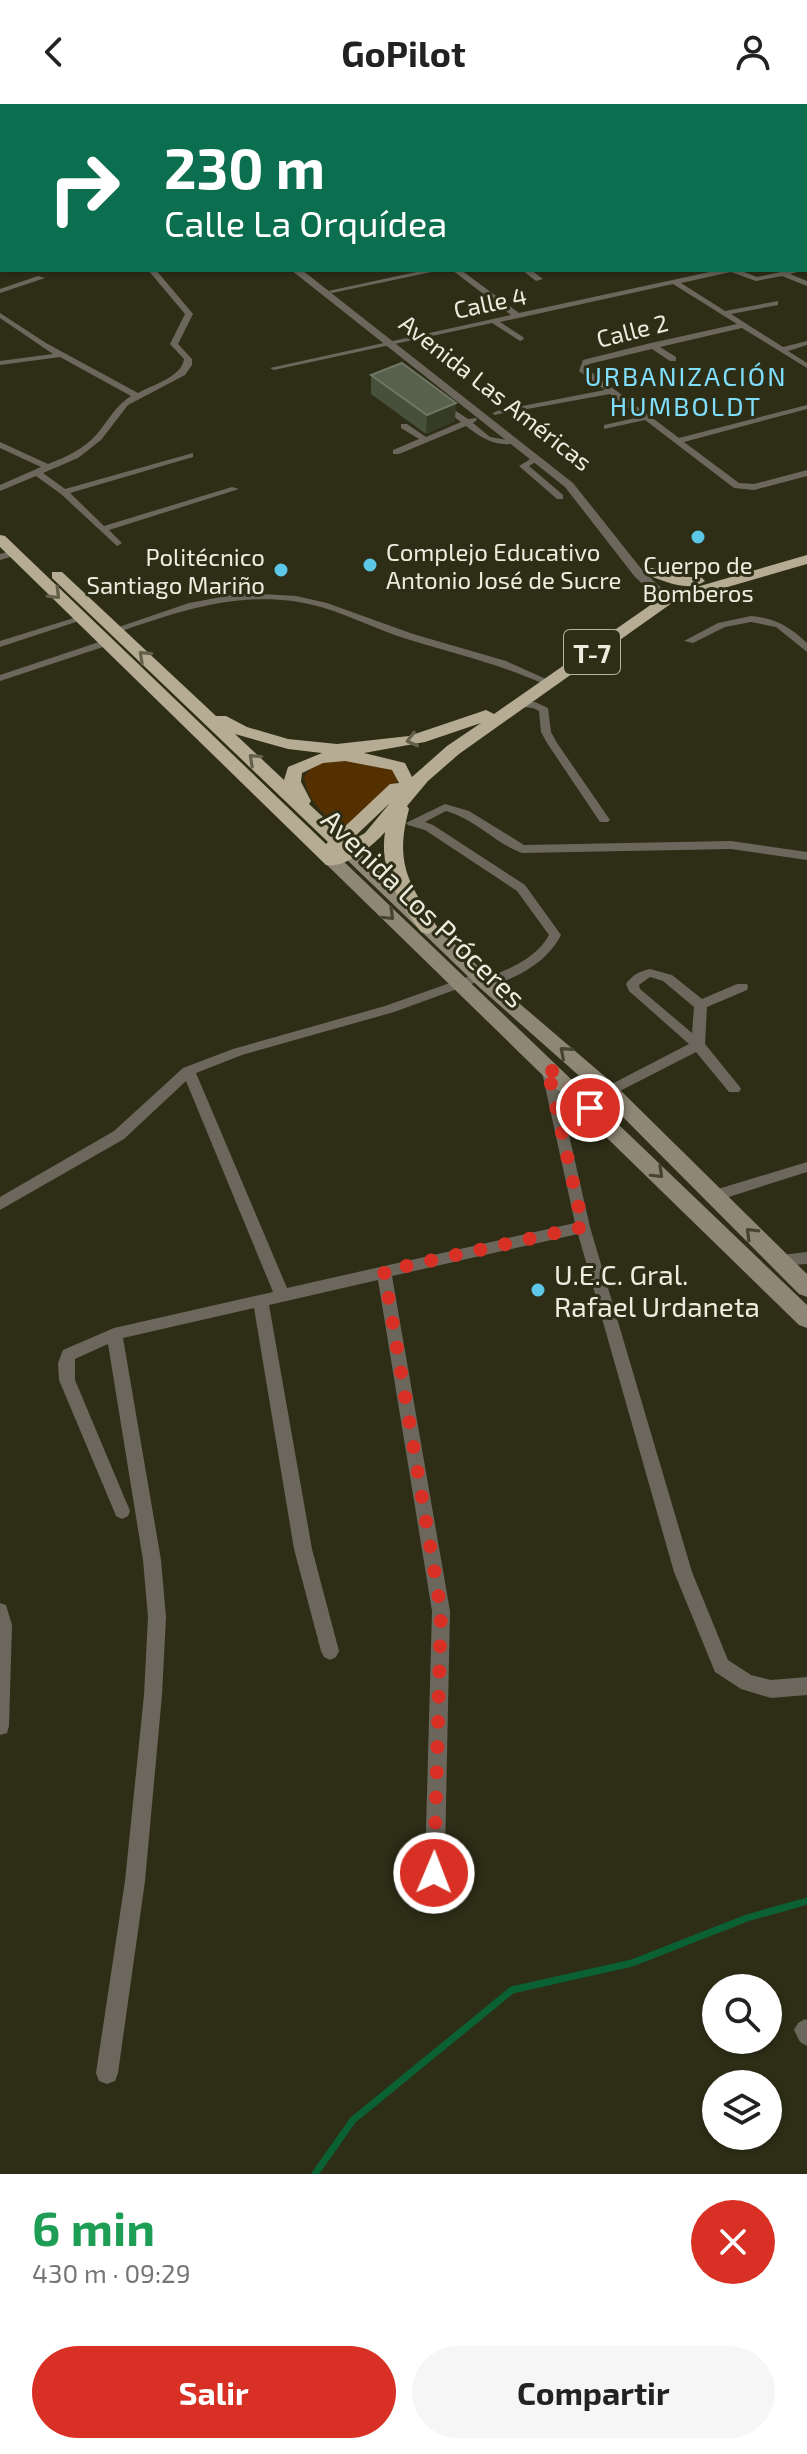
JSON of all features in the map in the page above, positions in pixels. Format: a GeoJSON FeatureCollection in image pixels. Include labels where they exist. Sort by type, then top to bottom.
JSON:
{"type":"FeatureCollection","features":[{"type":"Feature","properties":{"kind":"highway","name":"Avenida Los Próceres"},"geometry":{"type":"LineString","coordinates":[[0,522],[202,732],[337,853]]}},
{"type":"Feature","properties":{"kind":"highway","name":"Avenida Los Próceres"},"geometry":{"type":"LineString","coordinates":[[0,539],[7,555],[80,619],[110,637],[201,709],[306,809],[337,853]]}},
{"type":"Feature","properties":{"kind":"highway","name":"T-7"},"geometry":{"type":"LineString","coordinates":[[337,853],[371,837],[405,788],[486,715],[545,680],[664,595],[697,581],[807,552]]}},
{"type":"Feature","properties":{"kind":"highway","name":"T-7"},"geometry":{"type":"LineString","coordinates":[[664,595],[807,559]]}},
{"type":"Feature","properties":{"kind":"highway"},"geometry":{"type":"LineString","coordinates":[[645,573],[678,581],[697,581]]}},
{"type":"Feature","properties":{"kind":"highway"},"geometry":{"type":"LineString","coordinates":[[645,573],[664,595]]}},
{"type":"Feature","properties":{"kind":"highway","name":"T-7"},"geometry":{"type":"LineString","coordinates":[[405,788],[518,704],[545,680]]}},
{"type":"Feature","properties":{"kind":"highway"},"geometry":{"type":"LineString","coordinates":[[201,709],[249,733],[313,747],[373,747],[409,741],[486,715]]}},
{"type":"Feature","properties":{"kind":"highway"},"geometry":{"type":"LineString","coordinates":[[306,809],[292,782],[294,771],[314,759],[333,755],[363,757],[399,767],[405,788],[405,823],[393,849],[400,890],[428,928]]}},
{"type":"Feature","properties":{"kind":"main road","name":"Avenida Los Próceres"},"geometry":{"type":"LineString","coordinates":[[337,853],[428,928],[547,1066],[807,1319]]}},
{"type":"Feature","properties":{"kind":"main road","name":"Avenida Los Próceres"},"geometry":{"type":"LineString","coordinates":[[337,853],[475,982],[609,1091],[807,1288]]}},
{"type":"Feature","properties":{"kind":"street"},"geometry":{"type":"LineString","coordinates":[[0,488],[89,447],[119,408],[135,395],[182,373],[188,365],[188,359],[174,344],[188,320],[187,309],[154,272]]}},
{"type":"Feature","properties":{"kind":"street","name":"Avenida Las Américas"},"geometry":{"type":"LineString","coordinates":[[299,272],[394,344],[497,413],[586,488],[645,573]]}},
{"type":"Feature","properties":{"kind":"street","name":"Avenida Las Américas"},"geometry":{"type":"LineString","coordinates":[[309,272],[580,497],[645,573]]}},
{"type":"Feature","properties":{"kind":"street"},"geometry":{"type":"LineString","coordinates":[[332,291],[427,272]]}},
{"type":"Feature","properties":{"kind":"street"},"geometry":{"type":"LineString","coordinates":[[459,272],[518,316]]}},
{"type":"Feature","properties":{"kind":"street"},"geometry":{"type":"LineString","coordinates":[[529,272],[539,279]]}},
{"type":"Feature","properties":{"kind":"street","name":"Calle 4"},"geometry":{"type":"LineString","coordinates":[[274,368],[722,272]]}},
{"type":"Feature","properties":{"kind":"street"},"geometry":{"type":"LineString","coordinates":[[737,272],[756,279],[792,272]]}},
{"type":"Feature","properties":{"kind":"street"},"geometry":{"type":"LineString","coordinates":[[783,274],[807,284]]}},
{"type":"Feature","properties":{"kind":"street"},"geometry":{"type":"LineString","coordinates":[[0,291],[41,278]]}},
{"type":"Feature","properties":{"kind":"street"},"geometry":{"type":"LineString","coordinates":[[675,282],[807,366]]}},
{"type":"Feature","properties":{"kind":"street"},"geometry":{"type":"LineString","coordinates":[[587,302],[600,311]]}},
{"type":"Feature","properties":{"kind":"street"},"geometry":{"type":"LineString","coordinates":[[725,313],[775,303]]}},
{"type":"Feature","properties":{"kind":"street"},"geometry":{"type":"LineString","coordinates":[[0,315],[61,355],[135,395]]}},
{"type":"Feature","properties":{"kind":"street"},"geometry":{"type":"LineString","coordinates":[[495,322],[520,339]]}},
{"type":"Feature","properties":{"kind":"street","name":"Calle 2"},"geometry":{"type":"LineString","coordinates":[[744,325],[651,345],[583,365],[582,369],[737,486],[754,487],[807,473]]}},
{"type":"Feature","properties":{"kind":"street"},"geometry":{"type":"LineString","coordinates":[[782,350],[807,343]]}},
{"type":"Feature","properties":{"kind":"street"},"geometry":{"type":"LineString","coordinates":[[651,345],[673,359]]}},
{"type":"Feature","properties":{"kind":"street"},"geometry":{"type":"LineString","coordinates":[[0,363],[61,355]]}},
{"type":"Feature","properties":{"kind":"street"},"geometry":{"type":"LineString","coordinates":[[449,391],[434,397],[488,439],[514,442]]}},
{"type":"Feature","properties":{"kind":"street"},"geometry":{"type":"LineString","coordinates":[[497,413],[609,392]]}},
{"type":"Feature","properties":{"kind":"street"},"geometry":{"type":"LineString","coordinates":[[677,441],[807,407]]}},
{"type":"Feature","properties":{"kind":"street"},"geometry":{"type":"LineString","coordinates":[[396,452],[483,417]]}},
{"type":"Feature","properties":{"kind":"street"},"geometry":{"type":"LineString","coordinates":[[607,427],[644,418]]}},
{"type":"Feature","properties":{"kind":"street"},"geometry":{"type":"LineString","coordinates":[[404,426],[424,439]]}},
{"type":"Feature","properties":{"kind":"street"},"geometry":{"type":"LineString","coordinates":[[0,445],[49,468]]}},
{"type":"Feature","properties":{"kind":"street"},"geometry":{"type":"LineString","coordinates":[[64,492],[190,455]]}},
{"type":"Feature","properties":{"kind":"street"},"geometry":{"type":"LineString","coordinates":[[535,460],[523,466],[560,497]]}},
{"type":"Feature","properties":{"kind":"street"},"geometry":{"type":"LineString","coordinates":[[38,473],[64,492],[117,543]]}},
{"type":"Feature","properties":{"kind":"street"},"geometry":{"type":"LineString","coordinates":[[103,529],[235,489]]}},
{"type":"Feature","properties":{"kind":"street"},"geometry":{"type":"LineString","coordinates":[[0,678],[213,599],[243,595],[281,597],[325,605],[422,640],[482,654],[545,680]]}},
{"type":"Feature","properties":{"kind":"street"},"geometry":{"type":"LineString","coordinates":[[689,641],[749,617],[766,618],[795,635],[807,649]]}},
{"type":"Feature","properties":{"kind":"street"},"geometry":{"type":"LineString","coordinates":[[0,644],[80,619]]}},
{"type":"Feature","properties":{"kind":"street"},"geometry":{"type":"LineString","coordinates":[[795,635],[807,631]]}},
{"type":"Feature","properties":{"kind":"street"},"geometry":{"type":"LineString","coordinates":[[518,704],[535,705],[544,710],[546,732],[604,820]]}},
{"type":"Feature","properties":{"kind":"street"},"geometry":{"type":"LineString","coordinates":[[405,823],[445,807],[456,809],[499,839],[522,849],[731,845],[807,856]]}},
{"type":"Feature","properties":{"kind":"street"},"geometry":{"type":"LineString","coordinates":[[0,1204],[119,1135],[188,1071],[238,1052],[475,982],[539,958],[550,948],[555,935],[521,888],[429,827],[405,823]]}},
{"type":"Feature","properties":{"kind":"street"},"geometry":{"type":"LineString","coordinates":[[701,1005],[663,973],[654,972],[634,980],[632,984],[635,991],[698,1045],[734,1089]]}},
{"type":"Feature","properties":{"kind":"street"},"geometry":{"type":"LineString","coordinates":[[701,1005],[742,987]]}},
{"type":"Feature","properties":{"kind":"street"},"geometry":{"type":"LineString","coordinates":[[698,1045],[701,1005]]}},
{"type":"Feature","properties":{"kind":"street"},"geometry":{"type":"LineString","coordinates":[[609,1091],[698,1045]]}},
{"type":"Feature","properties":{"kind":"street"},"geometry":{"type":"LineString","coordinates":[[547,1066],[583,1227],[683,1572],[721,1666],[747,1683],[771,1689],[807,1686]]}},
{"type":"Feature","properties":{"kind":"street"},"geometry":{"type":"LineString","coordinates":[[188,1071],[282,1295]]}},
{"type":"Feature","properties":{"kind":"street"},"geometry":{"type":"LineString","coordinates":[[713,1196],[807,1167]]}},
{"type":"Feature","properties":{"kind":"street"},"geometry":{"type":"LineString","coordinates":[[122,1511],[67,1380],[69,1355],[114,1334],[583,1227]]}},
{"type":"Feature","properties":{"kind":"street"},"geometry":{"type":"LineString","coordinates":[[778,1260],[807,1258]]}},
{"type":"Feature","properties":{"kind":"street"},"geometry":{"type":"LineString","coordinates":[[384,1271],[441,1611],[434,1902]]}},
{"type":"Feature","properties":{"kind":"street"},"geometry":{"type":"LineString","coordinates":[[260,1300],[303,1549],[330,1651]]}},
{"type":"Feature","properties":{"kind":"street"},"geometry":{"type":"LineString","coordinates":[[107,2073],[135,1881],[153,1695],[157,1617],[152,1560],[114,1334]]}},
{"type":"Feature","properties":{"kind":"street"},"geometry":{"type":"LineString","coordinates":[[0,1611],[3,1625],[0,1726]]}},
{"type":"Feature","properties":{"kind":"shaded area"},"geometry":{"type":"Polygon","coordinates":[[[331,759],[392,768],[399,780],[342,830],[313,800],[304,777],[313,765],[331,759]]]}},
{"type":"Feature","properties":{"kind":"building"},"geometry":{"type":"Polygon","coordinates":[[[402,363],[456,403],[427,415],[371,375],[402,363]]]}},
{"type":"Feature","properties":{"kind":"waterway"},"geometry":{"type":"LineString","coordinates":[[315,2174],[353,2120],[512,1990],[632,1963],[747,1918],[807,1901]]}},
{"type":"Feature","properties":{"kind":"place","name":"Cuerpo de Bomberos"},"geometry":{"type":"Point","coordinates":[698,537]}},
{"type":"Feature","properties":{"kind":"place","name":"Complejo Educativo Antonio José de Sucre"},"geometry":{"type":"Point","coordinates":[370,565]}},
{"type":"Feature","properties":{"kind":"place","name":"Politécnico Santiago Mariño"},"geometry":{"type":"Point","coordinates":[281,570]}},
{"type":"Feature","properties":{"kind":"place","name":"U.E.C. Gral. Rafael Urdaneta"},"geometry":{"type":"Point","coordinates":[538,1290]}},
{"type":"Feature","properties":{"kind":"district","name":"URBANIZACIÓN HUMBOLDT"},"geometry":{"type":"Point","coordinates":[686,390]}},
{"type":"Feature","properties":{"kind":"route"},"geometry":{"type":"LineString","coordinates":[[434,1873],[441,1611],[384,1271],[583,1227],[547,1066],[590,1108]]}}]}
